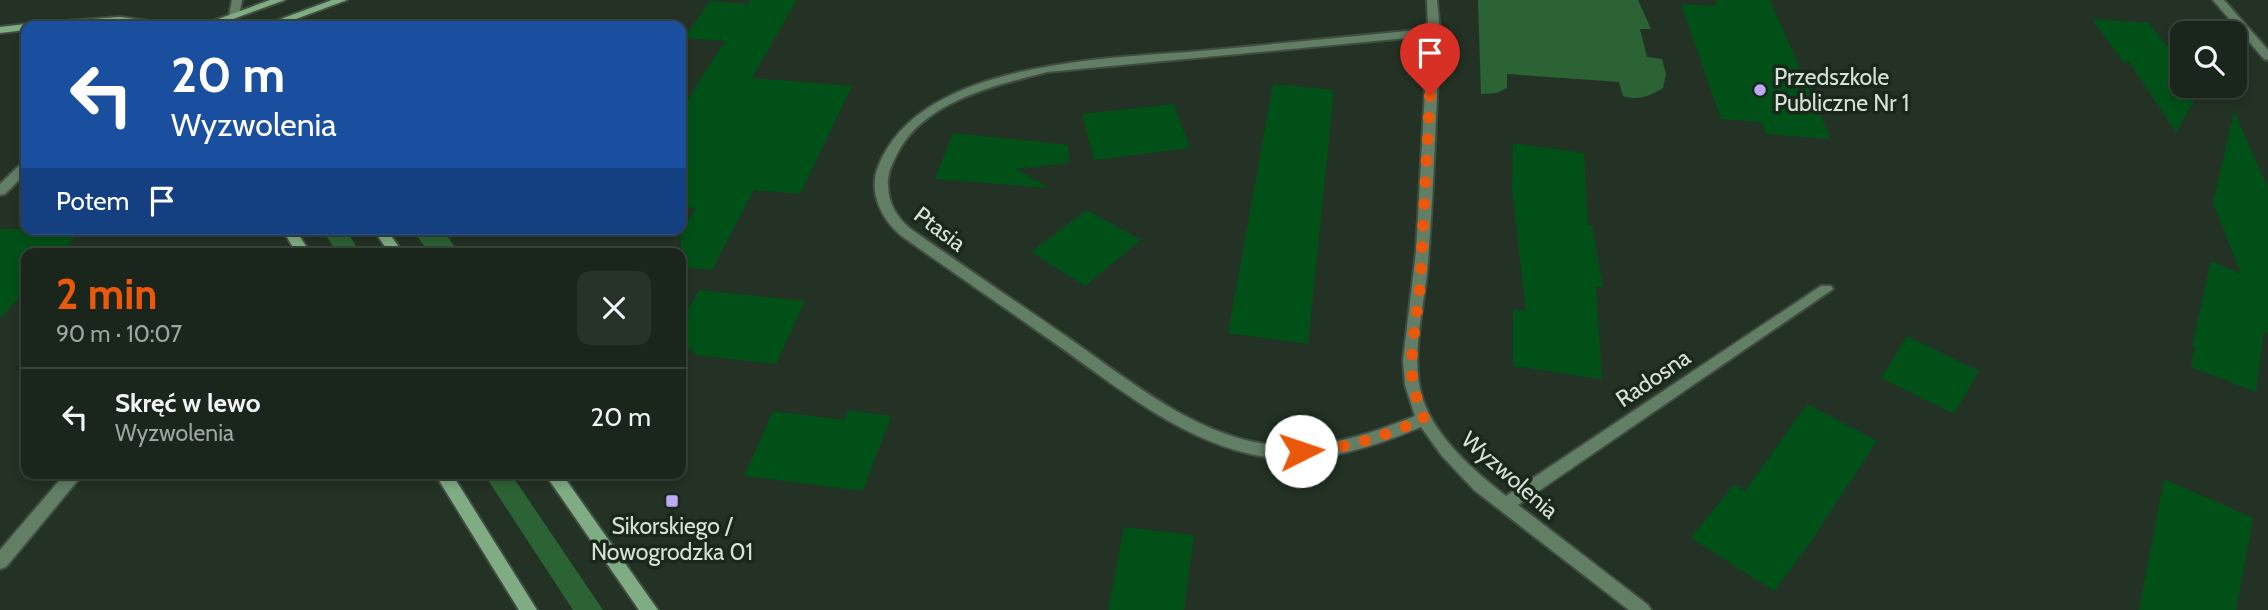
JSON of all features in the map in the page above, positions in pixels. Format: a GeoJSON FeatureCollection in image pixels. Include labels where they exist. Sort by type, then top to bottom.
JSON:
{"type":"FeatureCollection","features":[{"type":"Feature","properties":{"kind":"main road"},"geometry":{"type":"LineString","coordinates":[[219,21],[280,0]]}},
{"type":"Feature","properties":{"kind":"main road"},"geometry":{"type":"LineString","coordinates":[[281,21],[342,0]]}},
{"type":"Feature","properties":{"kind":"main road"},"geometry":{"type":"LineString","coordinates":[[105,21],[134,21]]}},
{"type":"Feature","properties":{"kind":"main road"},"geometry":{"type":"LineString","coordinates":[[0,30],[21,28]]}},
{"type":"Feature","properties":{"kind":"main road"},"geometry":{"type":"LineString","coordinates":[[446,479],[528,610]]}},
{"type":"Feature","properties":{"kind":"main road"},"geometry":{"type":"LineString","coordinates":[[557,479],[649,610]]}},
{"type":"Feature","properties":{"kind":"street"},"geometry":{"type":"LineString","coordinates":[[234,16],[237,0]]}},
{"type":"Feature","properties":{"kind":"street","name":"Wyzwolenia"},"geometry":{"type":"LineString","coordinates":[[1432,0],[1434,32],[1420,286],[1412,350],[1412,384],[1424,419],[1458,464],[1505,505],[1642,610]]}},
{"type":"Feature","properties":{"kind":"street"},"geometry":{"type":"LineString","coordinates":[[2218,0],[2268,57]]}},
{"type":"Feature","properties":{"kind":"street","name":"Ptasia"},"geometry":{"type":"LineString","coordinates":[[1424,419],[1381,437],[1328,450],[1275,452],[1244,446],[1185,423],[972,279],[897,224],[882,197],[879,182],[887,158],[907,127],[944,104],[988,84],[1047,69],[1434,32]]}},
{"type":"Feature","properties":{"kind":"street"},"geometry":{"type":"LineString","coordinates":[[0,191],[21,171]]}},
{"type":"Feature","properties":{"kind":"street","name":"Radosna"},"geometry":{"type":"LineString","coordinates":[[1505,505],[1826,289]]}},
{"type":"Feature","properties":{"kind":"street"},"geometry":{"type":"LineString","coordinates":[[0,562],[71,479]]}},
{"type":"Feature","properties":{"kind":"green space"},"geometry":{"type":"Polygon","coordinates":[[[1478,0],[1638,0],[1651,29],[1640,29],[1647,57],[1662,59],[1666,74],[1663,88],[1634,98],[1623,96],[1619,82],[1507,74],[1507,88],[1497,93],[1481,94],[1478,0]]]}},
{"type":"Feature","properties":{"kind":"green space"},"geometry":{"type":"Polygon","coordinates":[[[326,235],[349,235],[357,248],[334,248],[326,235]]]}},
{"type":"Feature","properties":{"kind":"green space"},"geometry":{"type":"Polygon","coordinates":[[[416,235],[446,235],[456,248],[426,248],[416,235]]]}},
{"type":"Feature","properties":{"kind":"green space"},"geometry":{"type":"Polygon","coordinates":[[[487,479],[514,479],[603,610],[573,610],[487,479]]]}},
{"type":"Feature","properties":{"kind":"building"},"geometry":{"type":"Polygon","coordinates":[[[750,0],[797,0],[752,78],[852,86],[800,194],[754,190],[712,270],[686,267],[686,248],[681,248],[681,235],[686,235],[686,225],[696,208],[686,207],[686,102],[725,41],[686,38],[686,35],[710,1],[748,4],[750,0]]]}},
{"type":"Feature","properties":{"kind":"building","name":"Przedszkole Publiczne Nr 1"},"geometry":{"type":"Polygon","coordinates":[[[1715,0],[1770,0],[1831,139],[1766,134],[1761,122],[1721,119],[1681,4],[1717,6],[1715,0]]]}},
{"type":"Feature","properties":{"kind":"building"},"geometry":{"type":"Polygon","coordinates":[[[2092,19],[2149,23],[2170,50],[2170,98],[2196,98],[2176,132],[2129,62],[2123,62],[2092,19]]]}},
{"type":"Feature","properties":{"kind":"building"},"geometry":{"type":"Polygon","coordinates":[[[1273,84],[1334,90],[1308,344],[1228,333],[1273,84]]]}},
{"type":"Feature","properties":{"kind":"building"},"geometry":{"type":"Polygon","coordinates":[[[1174,104],[1190,148],[1094,160],[1082,114],[1174,104]]]}},
{"type":"Feature","properties":{"kind":"building"},"geometry":{"type":"Polygon","coordinates":[[[2234,111],[2268,188],[2268,335],[2264,331],[2256,392],[2191,367],[2195,347],[2192,346],[2211,261],[2241,274],[2213,203],[2234,111]]]}},
{"type":"Feature","properties":{"kind":"building"},"geometry":{"type":"Polygon","coordinates":[[[953,133],[1068,145],[1069,163],[1016,169],[1049,188],[935,179],[953,133]]]}},
{"type":"Feature","properties":{"kind":"building"},"geometry":{"type":"Polygon","coordinates":[[[1513,143],[1584,153],[1588,225],[1592,225],[1603,287],[1596,287],[1602,379],[1513,366],[1513,309],[1526,311],[1512,190],[1513,143]]]}},
{"type":"Feature","properties":{"kind":"building"},"geometry":{"type":"Polygon","coordinates":[[[1087,210],[1141,240],[1085,286],[1031,252],[1087,210]]]}},
{"type":"Feature","properties":{"kind":"building"},"geometry":{"type":"Polygon","coordinates":[[[0,229],[21,229],[21,235],[77,235],[65,248],[21,248],[21,296],[0,319],[0,229]]]}},
{"type":"Feature","properties":{"kind":"building"},"geometry":{"type":"Polygon","coordinates":[[[699,290],[805,301],[776,364],[696,355],[692,349],[686,348],[686,313],[699,290]]]}},
{"type":"Feature","properties":{"kind":"building"},"geometry":{"type":"Polygon","coordinates":[[[1907,336],[1979,371],[1954,414],[1881,378],[1907,336]]]}},
{"type":"Feature","properties":{"kind":"building"},"geometry":{"type":"Polygon","coordinates":[[[1807,404],[1877,441],[1810,543],[1774,591],[1691,538],[1734,484],[1745,491],[1807,404]]]}},
{"type":"Feature","properties":{"kind":"building"},"geometry":{"type":"Polygon","coordinates":[[[848,410],[891,416],[863,491],[744,476],[773,411],[844,420],[848,410]]]}},
{"type":"Feature","properties":{"kind":"building"},"geometry":{"type":"Polygon","coordinates":[[[2164,479],[2253,518],[2236,610],[2139,610],[2164,479]]]}},
{"type":"Feature","properties":{"kind":"building"},"geometry":{"type":"Polygon","coordinates":[[[1124,527],[1194,535],[1184,610],[1108,610],[1124,527]]]}},
{"type":"Feature","properties":{"kind":"place","name":"Przedszkole Publiczne Nr 1"},"geometry":{"type":"Point","coordinates":[1760,90]}},
{"type":"Feature","properties":{"kind":"place","name":"Sikorskiego / Nowogrodzka 01"},"geometry":{"type":"Point","coordinates":[672,501]}},
{"type":"Feature","properties":{"kind":"route"},"geometry":{"type":"LineString","coordinates":[[1301,451],[1328,450],[1381,437],[1424,419],[1412,384],[1412,350],[1420,286],[1430,95]]}}]}
